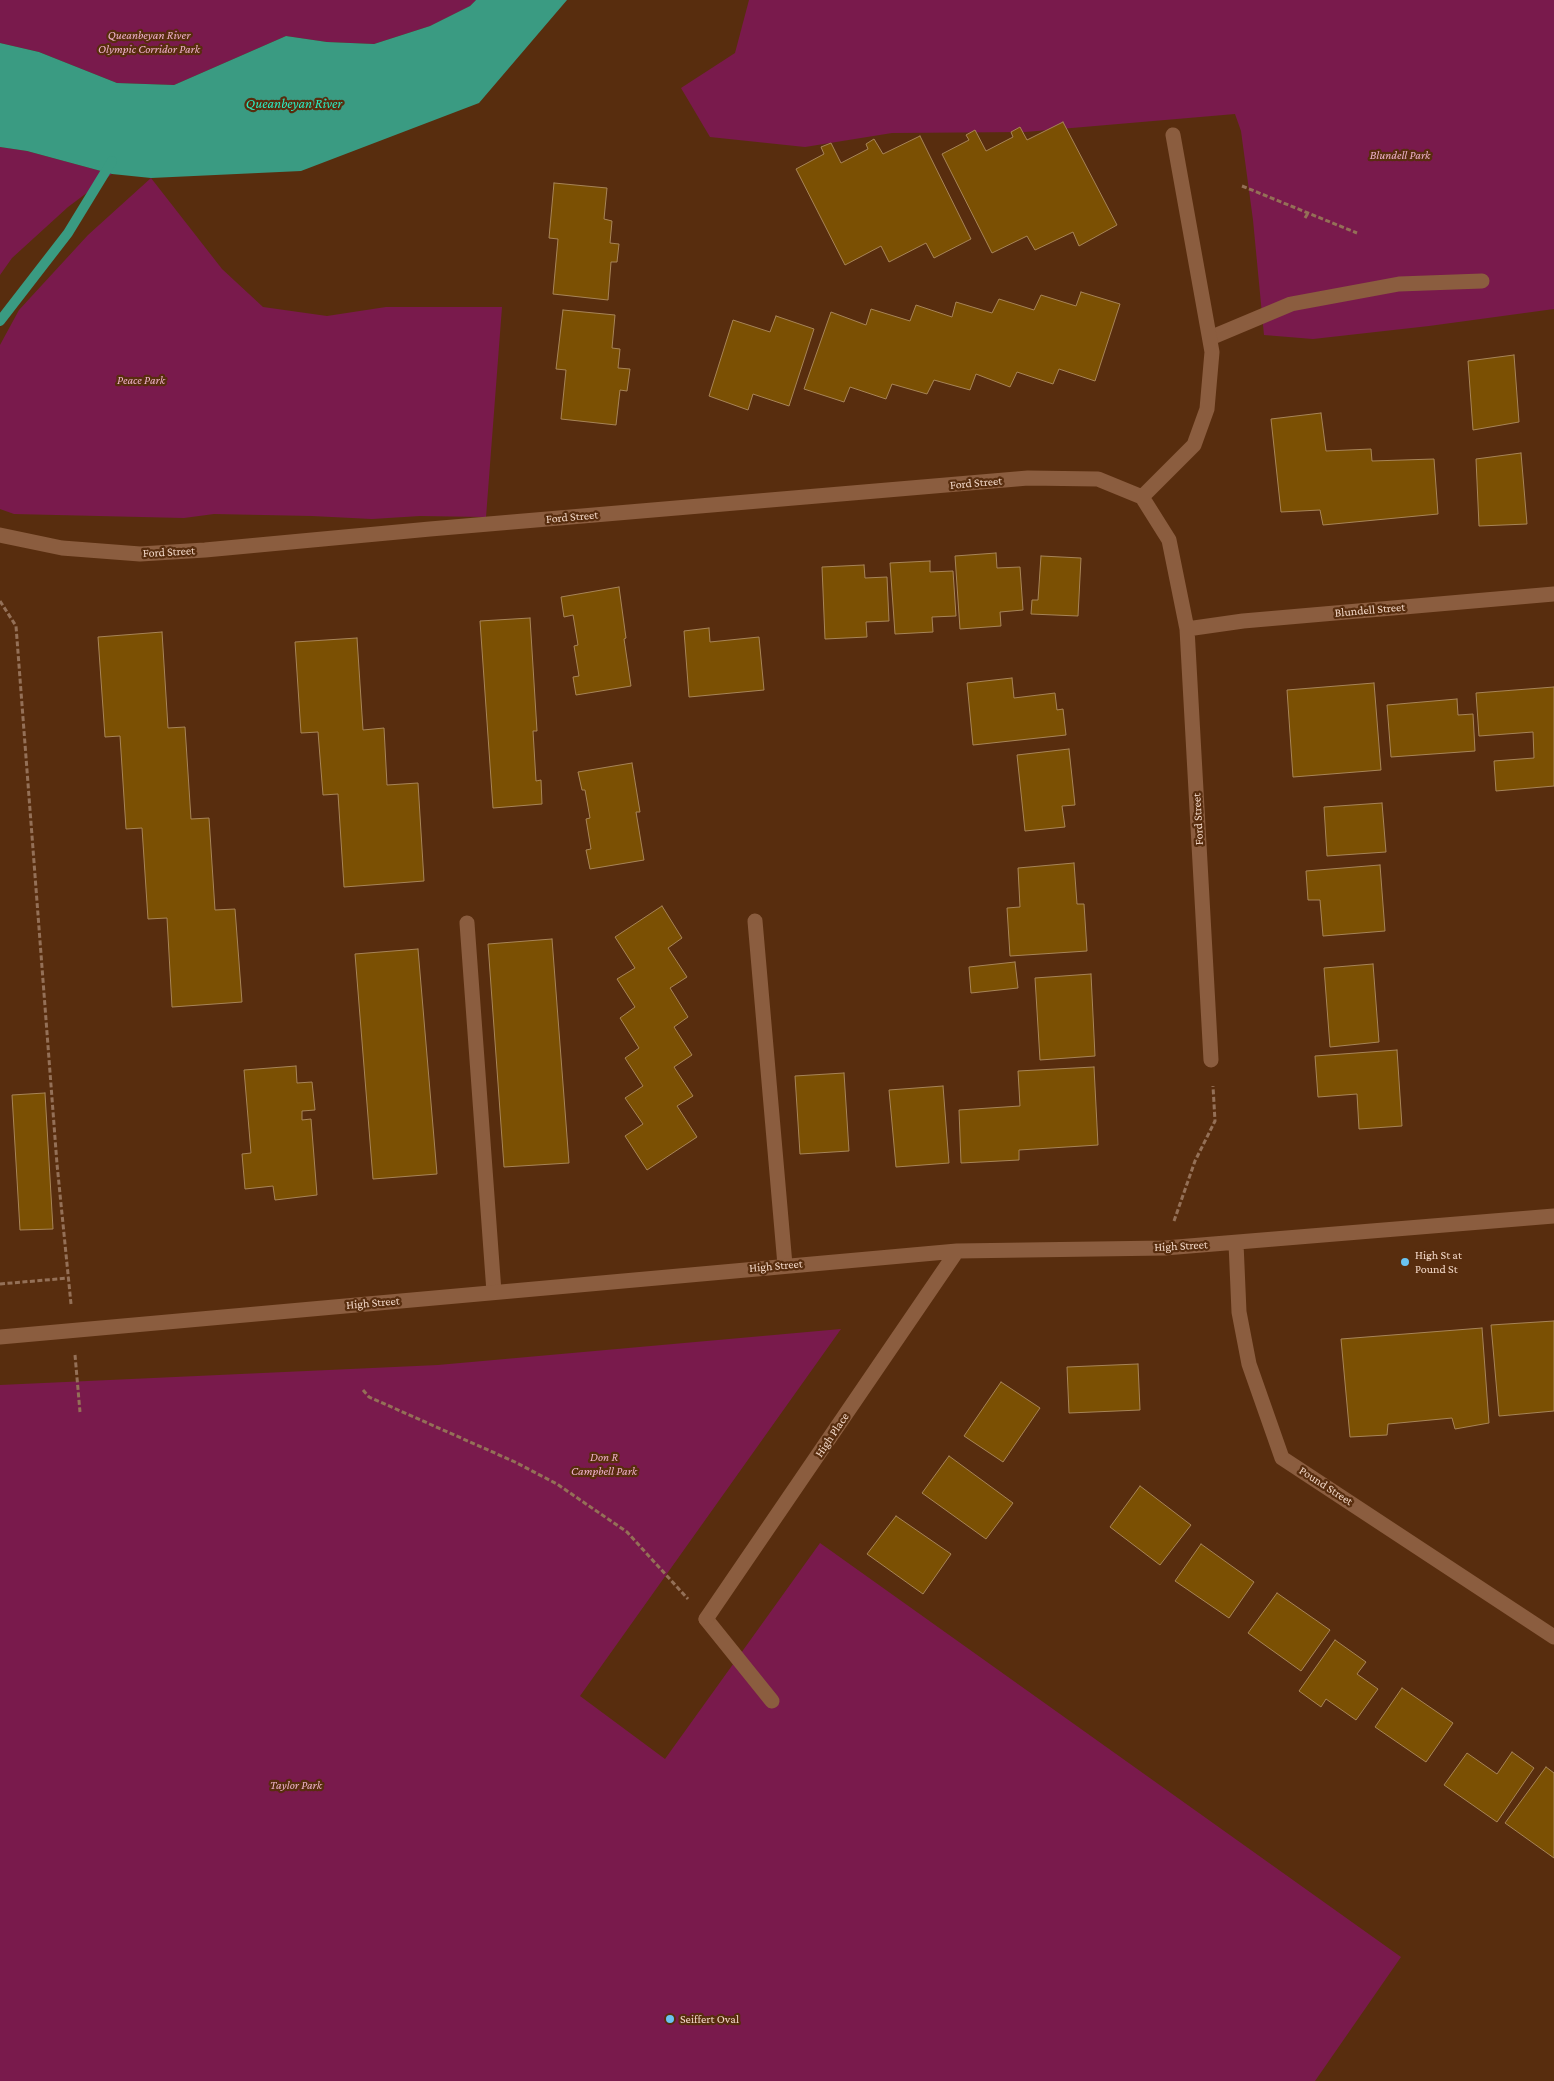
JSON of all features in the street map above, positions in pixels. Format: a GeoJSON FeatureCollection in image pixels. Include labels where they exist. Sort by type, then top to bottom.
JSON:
{"type":"FeatureCollection","features":[{"type":"Feature","properties":{"kind":"street"},"geometry":{"type":"LineString","coordinates":[[1142,497],[1194,445],[1207,409],[1212,352],[1173,135]]}},
{"type":"Feature","properties":{"kind":"street"},"geometry":{"type":"LineString","coordinates":[[1210,338],[1291,304],[1399,284],[1482,281]]}},
{"type":"Feature","properties":{"kind":"street","name":"Ford Street"},"geometry":{"type":"LineString","coordinates":[[0,535],[62,548],[140,554],[206,550],[1028,478],[1098,479],[1142,497],[1169,540],[1187,629],[1211,1060]]}},
{"type":"Feature","properties":{"kind":"street","name":"Blundell Street"},"geometry":{"type":"LineString","coordinates":[[1187,629],[1243,622],[1554,594]]}},
{"type":"Feature","properties":{"kind":"street"},"geometry":{"type":"LineString","coordinates":[[755,921],[785,1265]]}},
{"type":"Feature","properties":{"kind":"street"},"geometry":{"type":"LineString","coordinates":[[467,923],[494,1292]]}},
{"type":"Feature","properties":{"kind":"street","name":"High Street"},"geometry":{"type":"LineString","coordinates":[[0,1337],[957,1251],[1165,1248],[1554,1216]]}},
{"type":"Feature","properties":{"kind":"street","name":"Pound Street"},"geometry":{"type":"LineString","coordinates":[[1236,1243],[1239,1312],[1249,1364],[1282,1458],[1554,1637]]}},
{"type":"Feature","properties":{"kind":"street","name":"High Place"},"geometry":{"type":"LineString","coordinates":[[706,1619],[957,1251]]}},
{"type":"Feature","properties":{"kind":"street"},"geometry":{"type":"LineString","coordinates":[[706,1619],[772,1701]]}},
{"type":"Feature","properties":{"kind":"path"},"geometry":{"type":"LineString","coordinates":[[1242,186],[1357,233]]}},
{"type":"Feature","properties":{"kind":"path"},"geometry":{"type":"LineString","coordinates":[[1305,218],[1308,213]]}},
{"type":"Feature","properties":{"kind":"path"},"geometry":{"type":"LineString","coordinates":[[0,601],[16,626],[57,1164],[80,1412]]}},
{"type":"Feature","properties":{"kind":"path"},"geometry":{"type":"LineString","coordinates":[[1165,1248],[1195,1161],[1215,1121],[1211,1060]]}},
{"type":"Feature","properties":{"kind":"path"},"geometry":{"type":"LineString","coordinates":[[0,1284],[69,1278]]}},
{"type":"Feature","properties":{"kind":"path"},"geometry":{"type":"LineString","coordinates":[[363,1390],[369,1397],[515,1462],[557,1484],[627,1532],[706,1619]]}},
{"type":"Feature","properties":{"kind":"green space","name":"Queanbeyan River Olympic Corridor Park"},"geometry":{"type":"Polygon","coordinates":[[[0,0],[476,0],[470,6],[430,26],[374,44],[327,42],[286,36],[174,85],[117,83],[39,52],[0,43],[0,0]]]}},
{"type":"Feature","properties":{"kind":"green space","name":"Blundell Park"},"geometry":{"type":"Polygon","coordinates":[[[749,0],[1554,0],[1554,309],[1313,339],[1264,335],[1253,220],[1241,131],[1235,114],[1025,132],[892,133],[805,147],[710,137],[681,88],[735,53],[749,0]]]}},
{"type":"Feature","properties":{"kind":"green space"},"geometry":{"type":"Polygon","coordinates":[[[0,147],[27,151],[112,174],[68,207],[12,258],[0,275],[0,147]]]}},
{"type":"Feature","properties":{"kind":"green space","name":"Peace Park"},"geometry":{"type":"Polygon","coordinates":[[[151,178],[222,269],[263,307],[327,316],[386,307],[502,307],[486,517],[420,516],[372,519],[214,514],[184,518],[14,514],[0,509],[0,345],[19,310],[88,235],[151,178]]]}},
{"type":"Feature","properties":{"kind":"green space","name":"Taylor Park"},"geometry":{"type":"Polygon","coordinates":[[[841,1329],[580,1696],[665,1759],[820,1543],[1401,1957],[1315,2081],[0,2081],[0,1385],[438,1365],[841,1329]]]}},
{"type":"Feature","properties":{"kind":"water","name":"Queanbeyan River"},"geometry":{"type":"Polygon","coordinates":[[[476,0],[567,0],[479,103],[301,171],[151,178],[112,174],[27,151],[0,147],[0,43],[39,52],[117,83],[174,85],[286,36],[327,42],[374,44],[430,26],[470,6],[476,0]]]}},
{"type":"Feature","properties":{"kind":"building"},"geometry":{"type":"Polygon","coordinates":[[[1063,122],[1117,225],[1079,246],[1073,232],[1035,250],[1027,236],[992,253],[942,154],[969,140],[966,135],[975,130],[986,151],[1013,137],[1011,132],[1020,127],[1027,140],[1063,122]]]}},
{"type":"Feature","properties":{"kind":"building"},"geometry":{"type":"Polygon","coordinates":[[[920,136],[971,239],[934,258],[926,243],[889,262],[881,246],[845,265],[796,169],[824,154],[821,147],[831,143],[841,163],[868,149],[866,144],[874,139],[883,154],[920,136]]]}},
{"type":"Feature","properties":{"kind":"building"},"geometry":{"type":"Polygon","coordinates":[[[554,183],[607,188],[604,219],[612,221],[610,243],[619,244],[617,262],[611,262],[608,300],[553,294],[558,239],[549,238],[554,183]]]}},
{"type":"Feature","properties":{"kind":"building"},"geometry":{"type":"Polygon","coordinates":[[[1081,292],[1120,304],[1095,381],[1059,369],[1053,384],[1017,372],[1010,387],[976,374],[970,390],[934,380],[927,394],[892,384],[886,399],[850,387],[844,402],[804,389],[831,312],[866,325],[871,309],[910,321],[916,305],[952,317],[956,302],[992,313],[999,299],[1034,310],[1041,295],[1076,306],[1081,292]]]}},
{"type":"Feature","properties":{"kind":"building"},"geometry":{"type":"Polygon","coordinates":[[[563,310],[615,315],[612,348],[620,349],[618,368],[630,369],[627,391],[620,390],[616,425],[561,419],[566,370],[556,369],[563,310]]]}},
{"type":"Feature","properties":{"kind":"building"},"geometry":{"type":"Polygon","coordinates":[[[776,316],[814,329],[789,406],[753,394],[748,410],[709,396],[733,320],[770,332],[776,316]]]}},
{"type":"Feature","properties":{"kind":"building"},"geometry":{"type":"Polygon","coordinates":[[[1514,355],[1519,422],[1473,430],[1468,361],[1514,355]]]}},
{"type":"Feature","properties":{"kind":"building"},"geometry":{"type":"Polygon","coordinates":[[[1321,413],[1326,451],[1371,449],[1372,461],[1434,459],[1438,514],[1323,525],[1320,510],[1281,512],[1271,419],[1321,413]]]}},
{"type":"Feature","properties":{"kind":"building"},"geometry":{"type":"Polygon","coordinates":[[[1521,453],[1527,524],[1479,526],[1476,459],[1521,453]]]}},
{"type":"Feature","properties":{"kind":"building"},"geometry":{"type":"Polygon","coordinates":[[[996,553],[997,568],[1020,567],[1023,610],[1000,612],[1001,626],[960,629],[955,556],[996,553]]]}},
{"type":"Feature","properties":{"kind":"building"},"geometry":{"type":"Polygon","coordinates":[[[1041,556],[1081,558],[1078,616],[1031,614],[1032,600],[1038,600],[1041,556]]]}},
{"type":"Feature","properties":{"kind":"building"},"geometry":{"type":"Polygon","coordinates":[[[930,561],[930,572],[953,571],[956,616],[932,617],[933,632],[895,634],[890,563],[930,561]]]}},
{"type":"Feature","properties":{"kind":"building"},"geometry":{"type":"Polygon","coordinates":[[[864,565],[865,578],[887,577],[889,621],[866,622],[867,637],[825,639],[822,567],[864,565]]]}},
{"type":"Feature","properties":{"kind":"building"},"geometry":{"type":"Polygon","coordinates":[[[619,587],[631,686],[576,695],[573,677],[579,676],[574,646],[578,645],[573,615],[564,617],[561,597],[619,587]]]}},
{"type":"Feature","properties":{"kind":"building"},"geometry":{"type":"Polygon","coordinates":[[[530,618],[537,731],[533,731],[536,781],[541,780],[542,804],[493,808],[480,621],[530,618]]]}},
{"type":"Feature","properties":{"kind":"building"},"geometry":{"type":"Polygon","coordinates":[[[709,628],[710,642],[759,637],[764,690],[689,697],[684,631],[709,628]]]}},
{"type":"Feature","properties":{"kind":"building"},"geometry":{"type":"Polygon","coordinates":[[[162,632],[168,728],[185,727],[191,819],[209,818],[215,910],[235,909],[242,1002],[172,1007],[167,918],[148,919],[142,828],[126,829],[120,736],[105,737],[98,637],[162,632]]]}},
{"type":"Feature","properties":{"kind":"building"},"geometry":{"type":"Polygon","coordinates":[[[357,638],[363,730],[384,728],[387,785],[418,783],[424,881],[344,887],[338,794],[323,795],[318,732],[301,733],[295,642],[357,638]]]}},
{"type":"Feature","properties":{"kind":"building"},"geometry":{"type":"Polygon","coordinates":[[[1012,678],[1014,698],[1055,693],[1057,710],[1063,709],[1066,735],[973,745],[967,683],[1012,678]]]}},
{"type":"Feature","properties":{"kind":"building"},"geometry":{"type":"Polygon","coordinates":[[[1374,683],[1381,770],[1293,777],[1287,690],[1374,683]]]}},
{"type":"Feature","properties":{"kind":"building"},"geometry":{"type":"Polygon","coordinates":[[[1554,687],[1554,786],[1496,791],[1494,761],[1534,758],[1533,732],[1479,736],[1476,693],[1554,687]]]}},
{"type":"Feature","properties":{"kind":"building"},"geometry":{"type":"Polygon","coordinates":[[[1457,699],[1458,715],[1473,714],[1475,751],[1391,757],[1387,705],[1457,699]]]}},
{"type":"Feature","properties":{"kind":"building"},"geometry":{"type":"Polygon","coordinates":[[[1069,749],[1075,805],[1062,806],[1065,827],[1025,831],[1017,755],[1069,749]]]}},
{"type":"Feature","properties":{"kind":"building"},"geometry":{"type":"Polygon","coordinates":[[[632,763],[640,812],[636,812],[644,860],[590,869],[586,850],[591,849],[586,819],[590,818],[585,790],[582,790],[578,772],[632,763]]]}},
{"type":"Feature","properties":{"kind":"building"},"geometry":{"type":"Polygon","coordinates":[[[1382,803],[1386,852],[1327,856],[1324,807],[1382,803]]]}},
{"type":"Feature","properties":{"kind":"building"},"geometry":{"type":"Polygon","coordinates":[[[1074,863],[1077,904],[1084,904],[1087,951],[1010,956],[1007,908],[1020,907],[1018,868],[1074,863]]]}},
{"type":"Feature","properties":{"kind":"building"},"geometry":{"type":"Polygon","coordinates":[[[1380,865],[1385,931],[1323,936],[1320,900],[1308,900],[1306,871],[1380,865]]]}},
{"type":"Feature","properties":{"kind":"building"},"geometry":{"type":"Polygon","coordinates":[[[662,906],[682,938],[668,948],[687,977],[670,988],[688,1017],[674,1027],[692,1055],[674,1067],[693,1096],[677,1106],[697,1137],[647,1170],[625,1136],[643,1124],[625,1098],[643,1086],[625,1058],[639,1048],[620,1018],[635,1007],[617,979],[635,968],[615,937],[662,906]]]}},
{"type":"Feature","properties":{"kind":"building"},"geometry":{"type":"Polygon","coordinates":[[[552,939],[569,1163],[504,1167],[488,944],[552,939]]]}},
{"type":"Feature","properties":{"kind":"building"},"geometry":{"type":"Polygon","coordinates":[[[418,949],[437,1174],[373,1179],[355,954],[418,949]]]}},
{"type":"Feature","properties":{"kind":"building"},"geometry":{"type":"Polygon","coordinates":[[[1015,962],[1018,988],[971,993],[969,967],[1015,962]]]}},
{"type":"Feature","properties":{"kind":"building"},"geometry":{"type":"Polygon","coordinates":[[[1373,964],[1379,1042],[1330,1047],[1324,968],[1373,964]]]}},
{"type":"Feature","properties":{"kind":"building"},"geometry":{"type":"Polygon","coordinates":[[[1091,974],[1095,1056],[1040,1060],[1035,978],[1091,974]]]}},
{"type":"Feature","properties":{"kind":"building"},"geometry":{"type":"Polygon","coordinates":[[[1397,1050],[1402,1126],[1359,1129],[1357,1094],[1318,1097],[1315,1056],[1397,1050]]]}},
{"type":"Feature","properties":{"kind":"building"},"geometry":{"type":"Polygon","coordinates":[[[296,1066],[297,1083],[312,1082],[315,1110],[302,1111],[302,1120],[311,1119],[317,1195],[275,1200],[273,1186],[245,1189],[242,1154],[251,1153],[244,1070],[296,1066]]]}},
{"type":"Feature","properties":{"kind":"building"},"geometry":{"type":"Polygon","coordinates":[[[1094,1067],[1098,1145],[1019,1150],[1019,1160],[961,1163],[959,1110],[1020,1106],[1018,1071],[1094,1067]]]}},
{"type":"Feature","properties":{"kind":"building"},"geometry":{"type":"Polygon","coordinates":[[[844,1073],[849,1151],[800,1154],[795,1076],[844,1073]]]}},
{"type":"Feature","properties":{"kind":"building"},"geometry":{"type":"Polygon","coordinates":[[[943,1086],[949,1163],[896,1167],[889,1090],[943,1086]]]}},
{"type":"Feature","properties":{"kind":"building"},"geometry":{"type":"Polygon","coordinates":[[[45,1093],[53,1229],[20,1230],[12,1095],[45,1093]]]}},
{"type":"Feature","properties":{"kind":"building"},"geometry":{"type":"Polygon","coordinates":[[[1554,1321],[1554,1411],[1499,1416],[1491,1325],[1554,1321]]]}},
{"type":"Feature","properties":{"kind":"building"},"geometry":{"type":"Polygon","coordinates":[[[1482,1328],[1489,1423],[1455,1429],[1452,1418],[1388,1424],[1387,1435],[1350,1437],[1341,1339],[1482,1328]]]}},
{"type":"Feature","properties":{"kind":"building"},"geometry":{"type":"Polygon","coordinates":[[[1138,1364],[1140,1410],[1069,1413],[1067,1367],[1138,1364]]]}},
{"type":"Feature","properties":{"kind":"building"},"geometry":{"type":"Polygon","coordinates":[[[1001,1382],[1040,1408],[1003,1462],[964,1436],[1001,1382]]]}},
{"type":"Feature","properties":{"kind":"building"},"geometry":{"type":"Polygon","coordinates":[[[949,1456],[1013,1503],[986,1539],[922,1493],[949,1456]]]}},
{"type":"Feature","properties":{"kind":"building"},"geometry":{"type":"Polygon","coordinates":[[[1140,1486],[1191,1525],[1160,1565],[1110,1527],[1140,1486]]]}},
{"type":"Feature","properties":{"kind":"building"},"geometry":{"type":"Polygon","coordinates":[[[896,1516],[951,1554],[923,1594],[867,1554],[896,1516]]]}},
{"type":"Feature","properties":{"kind":"building"},"geometry":{"type":"Polygon","coordinates":[[[1201,1544],[1254,1582],[1229,1618],[1175,1581],[1201,1544]]]}},
{"type":"Feature","properties":{"kind":"building"},"geometry":{"type":"Polygon","coordinates":[[[1277,1593],[1330,1630],[1301,1671],[1248,1633],[1277,1593]]]}},
{"type":"Feature","properties":{"kind":"building"},"geometry":{"type":"Polygon","coordinates":[[[1335,1640],[1366,1662],[1357,1674],[1378,1689],[1356,1720],[1326,1699],[1321,1707],[1299,1691],[1335,1640]]]}},
{"type":"Feature","properties":{"kind":"building"},"geometry":{"type":"Polygon","coordinates":[[[1402,1688],[1453,1723],[1426,1762],[1375,1727],[1402,1688]]]}},
{"type":"Feature","properties":{"kind":"building"},"geometry":{"type":"Polygon","coordinates":[[[1512,1752],[1534,1768],[1497,1822],[1444,1785],[1467,1753],[1497,1774],[1512,1752]]]}},
{"type":"Feature","properties":{"kind":"building"},"geometry":{"type":"Polygon","coordinates":[[[1546,1767],[1554,1773],[1554,1858],[1505,1823],[1546,1767]]]}},
{"type":"Feature","properties":{"kind":"waterway"},"geometry":{"type":"LineString","coordinates":[[0,321],[68,233],[112,161]]}},
{"type":"Feature","properties":{"kind":"place","name":"High St at Pound St"},"geometry":{"type":"Point","coordinates":[1405,1262]}},
{"type":"Feature","properties":{"kind":"place","name":"Seiffert Oval"},"geometry":{"type":"Point","coordinates":[670,2019]}},
{"type":"Feature","properties":{"kind":"park label","name":"Don R Campbell Park"},"geometry":{"type":"Point","coordinates":[604,1464]}}]}
